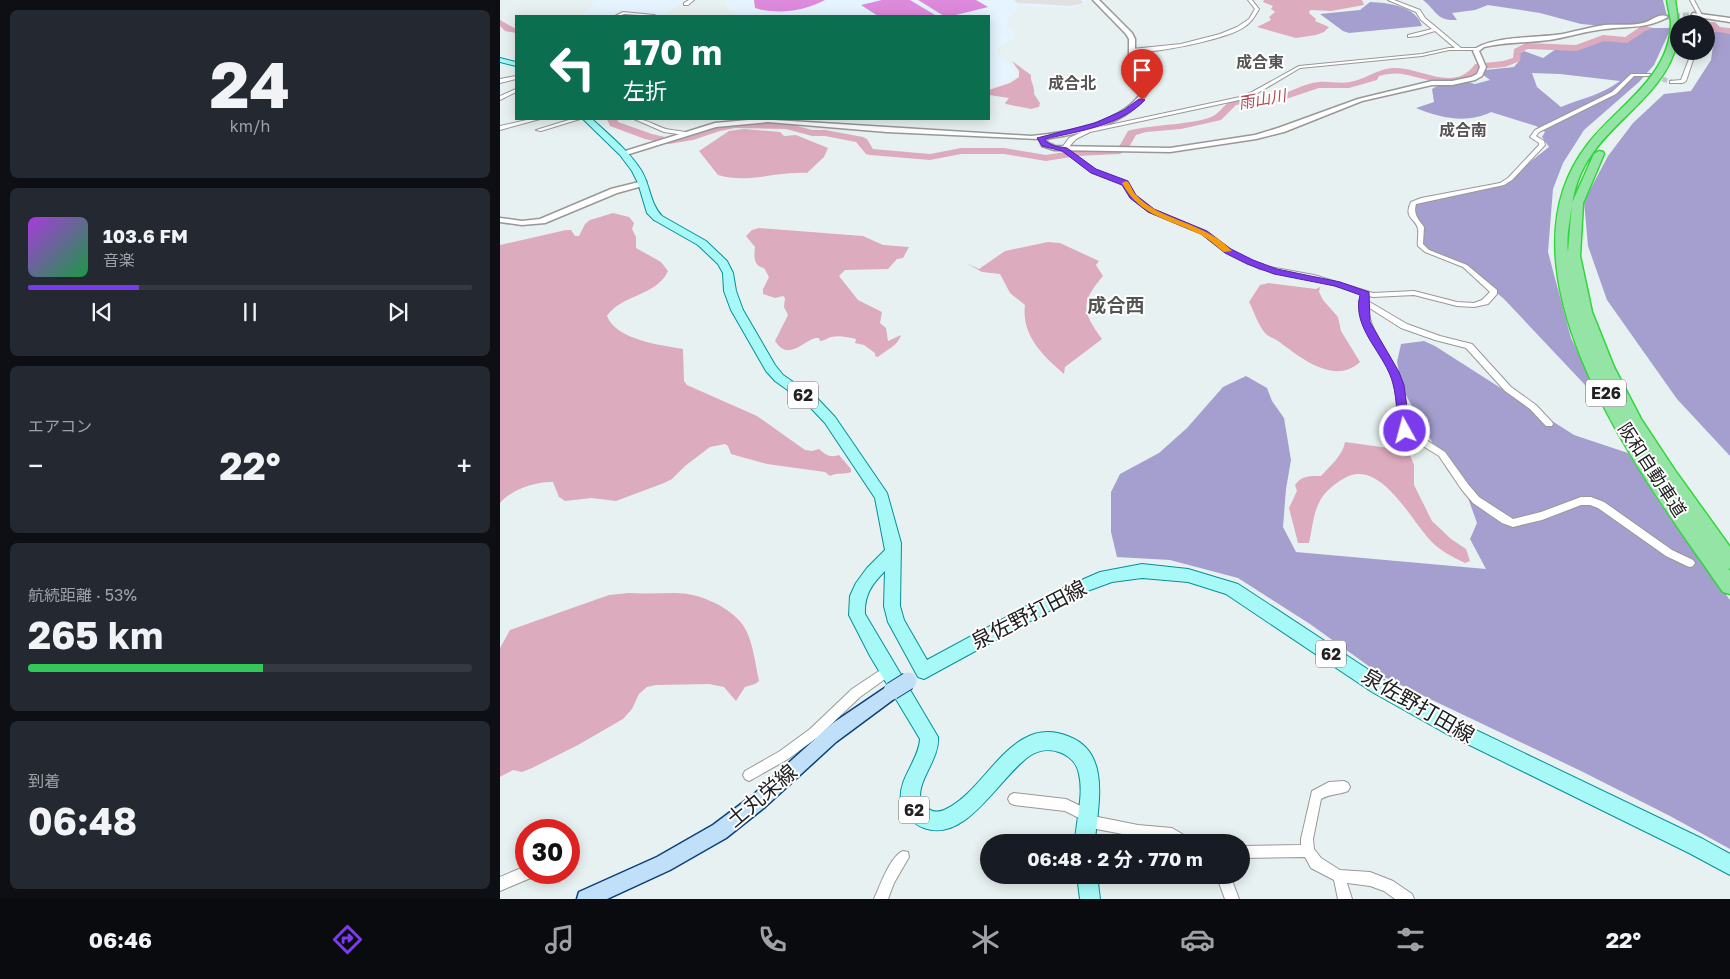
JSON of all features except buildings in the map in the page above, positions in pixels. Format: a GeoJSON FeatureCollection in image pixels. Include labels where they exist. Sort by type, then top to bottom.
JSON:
{"type":"FeatureCollection","features":[{"type":"Feature","properties":{"kind":"highway","name":"阪和自動車道"},"geometry":{"type":"LineString","coordinates":[[1671,0],[1676,24],[1674,42],[1661,70],[1653,82],[1600,136],[1593,153],[1564,206],[1561,226],[1563,275],[1581,339],[1616,413],[1668,497],[1730,586]]}},
{"type":"Feature","properties":{"kind":"highway","name":"阪和自動車道"},"geometry":{"type":"LineString","coordinates":[[1593,153],[1674,70]]}},
{"type":"Feature","properties":{"kind":"highway","name":"阪和自動車道"},"geometry":{"type":"LineString","coordinates":[[1580,175],[1573,238],[1575,267],[1591,330],[1617,391],[1644,437],[1730,561]]}},
{"type":"Feature","properties":{"kind":"main road"},"geometry":{"type":"LineString","coordinates":[[500,60],[515,64]]}},
{"type":"Feature","properties":{"kind":"main road","name":"62"},"geometry":{"type":"LineString","coordinates":[[588,120],[628,151],[643,183],[651,211],[658,218],[702,243],[720,259],[728,273],[730,291],[737,310],[770,368],[779,378],[812,401],[830,420],[882,497],[888,515],[892,552],[892,606],[896,622],[924,671]]}},
{"type":"Feature","properties":{"kind":"main road","name":"62"},"geometry":{"type":"LineString","coordinates":[[892,552],[867,579],[857,594],[855,606],[857,615],[929,738],[928,750],[913,781],[911,794],[914,810],[925,820],[938,823],[958,814],[1024,748],[1039,742],[1067,743],[1076,750],[1086,763],[1090,783],[1085,834]]}},
{"type":"Feature","properties":{"kind":"main road","name":"泉佐野打田線"},"geometry":{"type":"LineString","coordinates":[[924,671],[1081,586],[1112,575],[1158,572],[1181,574],[1208,580],[1232,589],[1378,686],[1451,727],[1696,846],[1730,865]]}},
{"type":"Feature","properties":{"kind":"main road","name":"土丸栄線"},"geometry":{"type":"LineString","coordinates":[[586,899],[691,850],[736,820],[772,790],[821,744],[861,712],[924,671]]}},
{"type":"Feature","properties":{"kind":"main road"},"geometry":{"type":"LineString","coordinates":[[1088,884],[1090,899]]}},
{"type":"Feature","properties":{"kind":"street"},"geometry":{"type":"LineString","coordinates":[[686,4],[692,0]]}},
{"type":"Feature","properties":{"kind":"street"},"geometry":{"type":"LineString","coordinates":[[628,151],[684,133],[728,123],[782,120],[879,130],[1041,138],[1105,121],[1126,112],[1142,100],[1146,90],[1132,60],[1132,39],[1129,33],[1096,0]]}},
{"type":"Feature","properties":{"kind":"street"},"geometry":{"type":"LineString","coordinates":[[1132,50],[1154,50],[1205,41],[1224,34],[1253,19],[1257,9],[1250,0]]}},
{"type":"Feature","properties":{"kind":"street"},"geometry":{"type":"LineString","coordinates":[[1390,0],[1415,10],[1422,19],[1460,49]]}},
{"type":"Feature","properties":{"kind":"street"},"geometry":{"type":"LineString","coordinates":[[1692,0],[1697,15]]}},
{"type":"Feature","properties":{"kind":"street"},"geometry":{"type":"LineString","coordinates":[[619,15],[622,13],[643,15]]}},
{"type":"Feature","properties":{"kind":"street"},"geometry":{"type":"LineString","coordinates":[[1064,149],[1073,137],[1088,131],[1242,98],[1299,67],[1460,49],[1478,49],[1502,42],[1550,38],[1605,27],[1637,26],[1666,17]]}},
{"type":"Feature","properties":{"kind":"street"},"geometry":{"type":"LineString","coordinates":[[1715,18],[1730,20]]}},
{"type":"Feature","properties":{"kind":"street"},"geometry":{"type":"LineString","coordinates":[[1410,36],[1422,36],[1429,30],[1436,29]]}},
{"type":"Feature","properties":{"kind":"street"},"geometry":{"type":"LineString","coordinates":[[1041,138],[1049,147],[1064,149],[1170,150],[1269,134],[1360,100],[1432,84],[1473,79],[1480,75],[1483,67],[1477,54],[1478,49]]}},
{"type":"Feature","properties":{"kind":"street"},"geometry":{"type":"LineString","coordinates":[[1674,70],[1683,81],[1691,60]]}},
{"type":"Feature","properties":{"kind":"street"},"geometry":{"type":"LineString","coordinates":[[1364,298],[1414,293],[1457,304],[1474,305],[1485,302],[1494,292],[1491,288],[1465,266],[1426,251],[1420,245],[1421,227],[1411,215],[1410,209],[1413,203],[1502,184],[1510,180],[1542,145],[1542,142],[1533,136],[1537,131],[1614,93],[1633,75],[1648,75]]}},
{"type":"Feature","properties":{"kind":"street"},"geometry":{"type":"LineString","coordinates":[[500,81],[515,78]]}},
{"type":"Feature","properties":{"kind":"street"},"geometry":{"type":"LineString","coordinates":[[500,98],[515,90]]}},
{"type":"Feature","properties":{"kind":"street"},"geometry":{"type":"LineString","coordinates":[[500,94],[508,94]]}},
{"type":"Feature","properties":{"kind":"street"},"geometry":{"type":"LineString","coordinates":[[500,128],[538,126],[571,120]]}},
{"type":"Feature","properties":{"kind":"street"},"geometry":{"type":"LineString","coordinates":[[639,120],[666,131],[684,133]]}},
{"type":"Feature","properties":{"kind":"street"},"geometry":{"type":"LineString","coordinates":[[1064,149],[1094,171],[1125,183],[1133,197],[1151,211],[1204,233],[1228,251],[1262,268],[1314,278],[1364,298],[1404,326],[1438,338],[1470,346],[1508,390],[1533,407],[1549,424]]}},
{"type":"Feature","properties":{"kind":"street"},"geometry":{"type":"LineString","coordinates":[[500,220],[522,223],[542,221],[614,191],[643,183]]}},
{"type":"Feature","properties":{"kind":"street"},"geometry":{"type":"LineString","coordinates":[[1364,298],[1365,322],[1394,372],[1399,385],[1405,431],[1442,454],[1465,488],[1488,509],[1514,523],[1542,516],[1581,501],[1591,501],[1601,505],[1669,553],[1690,563]]}},
{"type":"Feature","properties":{"kind":"street"},"geometry":{"type":"LineString","coordinates":[[749,775],[791,750],[814,732],[856,693],[888,670]]}},
{"type":"Feature","properties":{"kind":"street"},"geometry":{"type":"LineString","coordinates":[[1344,787],[1329,788],[1316,795],[1307,839],[1308,851],[1316,863],[1339,876],[1370,879],[1388,886],[1407,899]]}},
{"type":"Feature","properties":{"kind":"street"},"geometry":{"type":"LineString","coordinates":[[1014,800],[1066,805],[1086,818],[1138,831],[1172,834]]}},
{"type":"Feature","properties":{"kind":"street"},"geometry":{"type":"LineString","coordinates":[[1250,852],[1308,851]]}},
{"type":"Feature","properties":{"kind":"street"},"geometry":{"type":"LineString","coordinates":[[881,899],[903,857]]}},
{"type":"Feature","properties":{"kind":"street"},"geometry":{"type":"LineString","coordinates":[[1339,876],[1345,899]]}},
{"type":"Feature","properties":{"kind":"street"},"geometry":{"type":"LineString","coordinates":[[500,884],[515,878]]}},
{"type":"Feature","properties":{"kind":"street"},"geometry":{"type":"LineString","coordinates":[[1226,884],[1232,899]]}},
{"type":"Feature","properties":{"kind":"shaded area"},"geometry":{"type":"Polygon","coordinates":[[[599,0],[686,0],[665,15],[622,12],[617,15],[581,15],[593,7],[592,2],[599,0]]]}},
{"type":"Feature","properties":{"kind":"shaded area"},"geometry":{"type":"Polygon","coordinates":[[[726,0],[1085,0],[1087,3],[1073,8],[1018,6],[1006,22],[1016,37],[999,47],[996,51],[1015,70],[1016,76],[1007,83],[990,89],[990,15],[736,15],[726,5],[726,0]]]}},
{"type":"Feature","properties":{"kind":"shaded area"},"geometry":{"type":"Polygon","coordinates":[[[754,0],[825,0],[809,7],[791,11],[772,11],[755,8],[754,0]]]}},
{"type":"Feature","properties":{"kind":"shaded area"},"geometry":{"type":"Polygon","coordinates":[[[882,0],[910,0],[935,15],[876,15],[861,5],[882,0]]]}},
{"type":"Feature","properties":{"kind":"shaded area"},"geometry":{"type":"Polygon","coordinates":[[[918,0],[976,0],[988,7],[956,15],[942,15],[918,0]]]}},
{"type":"Feature","properties":{"kind":"shaded area"},"geometry":{"type":"Polygon","coordinates":[[[1014,0],[1081,0],[1083,3],[1071,6],[1018,3],[1014,0]]]}},
{"type":"Feature","properties":{"kind":"shaded area"},"geometry":{"type":"Polygon","coordinates":[[[1264,0],[1362,0],[1364,5],[1331,11],[1310,10],[1309,13],[1316,19],[1315,21],[1329,27],[1324,32],[1316,35],[1296,38],[1257,27],[1271,20],[1269,17],[1275,12],[1271,9],[1273,6],[1263,2],[1264,0]]]}},
{"type":"Feature","properties":{"kind":"shaded area"},"geometry":{"type":"Polygon","coordinates":[[[1423,0],[1663,0],[1667,16],[1655,17],[1640,24],[1603,26],[1581,24],[1540,13],[1488,5],[1475,10],[1452,13],[1457,20],[1450,20],[1437,15],[1423,0]]]}},
{"type":"Feature","properties":{"kind":"shaded area"},"geometry":{"type":"Polygon","coordinates":[[[1370,2],[1385,3],[1408,10],[1419,19],[1422,26],[1349,33],[1343,31],[1320,14],[1360,10],[1370,2]]]}},
{"type":"Feature","properties":{"kind":"shaded area"},"geometry":{"type":"Polygon","coordinates":[[[1647,28],[1670,28],[1654,65],[1639,82],[1584,130],[1563,163],[1553,189],[1548,252],[1571,338],[1603,404],[1504,299],[1465,266],[1427,251],[1420,245],[1421,227],[1411,215],[1413,203],[1502,184],[1549,147],[1542,137],[1545,132],[1536,126],[1491,112],[1482,116],[1463,119],[1434,115],[1416,108],[1434,102],[1432,89],[1439,85],[1464,81],[1475,84],[1490,80],[1482,74],[1485,70],[1514,67],[1520,60],[1520,53],[1524,51],[1543,58],[1556,49],[1578,49],[1604,39],[1629,41],[1647,28]],[[1532,73],[1537,87],[1561,107],[1599,93],[1620,81],[1560,74],[1532,73]]]}},
{"type":"Feature","properties":{"kind":"shaded area"},"geometry":{"type":"Polygon","coordinates":[[[1715,31],[1730,32],[1730,456],[1677,399],[1607,300],[1588,246],[1584,201],[1608,156],[1633,123],[1664,94],[1691,91],[1711,60],[1715,60],[1715,31]]]}},
{"type":"Feature","properties":{"kind":"shaded area"},"geometry":{"type":"Polygon","coordinates":[[[1012,61],[1031,75],[1034,94],[1040,103],[1039,107],[1031,109],[1006,104],[1009,98],[990,95],[990,90],[1010,83],[1019,77],[1019,71],[1012,61]]]}},
{"type":"Feature","properties":{"kind":"shaded area"},"geometry":{"type":"Polygon","coordinates":[[[744,129],[780,132],[784,136],[796,135],[828,148],[824,157],[807,173],[751,178],[718,175],[699,151],[729,131],[744,129]]]}},
{"type":"Feature","properties":{"kind":"shaded area"},"geometry":{"type":"Polygon","coordinates":[[[613,213],[629,217],[634,223],[632,229],[636,237],[636,248],[661,262],[668,271],[656,285],[613,309],[607,316],[612,324],[620,331],[640,340],[683,349],[684,381],[687,385],[757,416],[805,450],[819,449],[828,455],[839,455],[851,469],[851,472],[830,476],[825,472],[767,464],[731,454],[728,446],[725,444],[710,447],[685,466],[672,479],[616,501],[592,498],[565,501],[559,497],[553,482],[546,482],[517,490],[504,498],[500,503],[500,245],[566,230],[571,230],[575,236],[579,236],[585,224],[590,220],[613,213]]]}},
{"type":"Feature","properties":{"kind":"shaded area"},"geometry":{"type":"Polygon","coordinates":[[[759,228],[863,236],[883,245],[909,247],[903,258],[897,259],[888,269],[845,270],[839,276],[858,300],[882,312],[880,323],[886,328],[888,341],[901,335],[897,342],[878,357],[864,345],[855,343],[856,339],[844,336],[831,337],[823,341],[815,338],[790,350],[780,347],[775,341],[788,315],[784,307],[785,298],[783,296],[775,298],[763,294],[763,289],[769,277],[764,268],[756,263],[755,247],[746,236],[752,230],[759,228]]]}},
{"type":"Feature","properties":{"kind":"shaded area"},"geometry":{"type":"Polygon","coordinates":[[[1048,242],[1060,243],[1099,261],[1096,265],[1103,276],[1087,300],[1086,307],[1090,321],[1102,339],[1065,367],[1064,374],[1048,360],[1035,344],[1026,326],[1025,305],[1010,293],[1000,274],[982,272],[966,263],[979,269],[1005,251],[1048,242]]]}},
{"type":"Feature","properties":{"kind":"shaded area"},"geometry":{"type":"Polygon","coordinates":[[[1269,283],[1316,289],[1320,287],[1319,292],[1323,300],[1338,317],[1341,331],[1360,362],[1350,369],[1328,370],[1307,361],[1266,334],[1260,326],[1249,302],[1260,285],[1269,283]]]}},
{"type":"Feature","properties":{"kind":"shaded area"},"geometry":{"type":"Polygon","coordinates":[[[1424,341],[1435,346],[1574,435],[1628,453],[1661,505],[1730,600],[1730,849],[1581,771],[1384,677],[1310,624],[1238,578],[1170,560],[1117,557],[1111,532],[1111,492],[1120,474],[1159,453],[1187,428],[1223,387],[1246,376],[1267,388],[1272,401],[1284,418],[1291,460],[1286,489],[1283,527],[1296,552],[1486,569],[1470,539],[1477,523],[1467,495],[1448,471],[1402,388],[1397,362],[1401,344],[1424,341]]]}},
{"type":"Feature","properties":{"kind":"shaded area"},"geometry":{"type":"Polygon","coordinates":[[[1345,442],[1403,450],[1410,455],[1414,465],[1414,485],[1432,521],[1451,539],[1466,549],[1470,561],[1465,563],[1438,547],[1430,540],[1403,505],[1381,483],[1369,476],[1356,474],[1343,479],[1326,492],[1315,512],[1309,543],[1298,543],[1289,508],[1297,491],[1295,485],[1303,478],[1321,476],[1339,456],[1345,442]]]}},
{"type":"Feature","properties":{"kind":"shaded area"},"geometry":{"type":"Polygon","coordinates":[[[629,593],[694,595],[713,602],[730,612],[743,625],[749,638],[759,681],[745,687],[736,701],[724,687],[709,684],[656,685],[647,687],[639,694],[632,709],[623,719],[578,745],[532,768],[522,772],[513,770],[500,777],[500,648],[510,630],[609,595],[629,593]]]}},
{"type":"Feature","properties":{"kind":"waterway","name":"雨山川"},"geometry":{"type":"LineString","coordinates":[[500,22],[508,29],[515,31]]}},
{"type":"Feature","properties":{"kind":"waterway","name":"雨山川"},"geometry":{"type":"LineString","coordinates":[[1715,27],[1730,31]]}},
{"type":"Feature","properties":{"kind":"waterway","name":"雨山川"},"geometry":{"type":"LineString","coordinates":[[612,120],[614,124],[649,137],[669,141],[693,137],[718,128],[735,125],[786,126],[812,133],[825,133],[859,139],[863,141],[870,152],[930,157],[961,151],[1004,151],[1046,158],[1077,153],[1116,152],[1124,147],[1132,133],[1145,129],[1181,126],[1217,118],[1233,103],[1247,100],[1274,100],[1318,85],[1349,85],[1374,78],[1374,75],[1391,71],[1404,72],[1431,79],[1454,80],[1468,76],[1478,66],[1505,64],[1517,59],[1517,51],[1526,46],[1577,48],[1603,38],[1627,40],[1643,28],[1649,28]]}},
{"type":"Feature","properties":{"kind":"tunnel"},"geometry":{"type":"LineString","coordinates":[[1665,17],[1670,17]]}},
{"type":"Feature","properties":{"kind":"tunnel"},"geometry":{"type":"LineString","coordinates":[[1648,75],[1672,82]]}},
{"type":"Feature","properties":{"kind":"slow traffic"},"geometry":{"type":"LineString","coordinates":[[1126,183],[1133,197],[1151,211],[1204,233],[1227,251]]}},
{"type":"Feature","properties":{"kind":"district","name":"成合東"},"geometry":{"type":"Point","coordinates":[1260,62]}},
{"type":"Feature","properties":{"kind":"district","name":"成合北"},"geometry":{"type":"Point","coordinates":[1072,83]}},
{"type":"Feature","properties":{"kind":"district","name":"成合南"},"geometry":{"type":"Point","coordinates":[1463,130]}},
{"type":"Feature","properties":{"kind":"district","name":"成合西"},"geometry":{"type":"Point","coordinates":[1116,305]}},
{"type":"Feature","properties":{"kind":"route"},"geometry":{"type":"LineString","coordinates":[[1142,100],[1126,112],[1112,119],[1041,138],[1049,147],[1064,149],[1094,171],[1121,180],[1130,190],[1133,197],[1151,211],[1204,233],[1228,251],[1262,268],[1314,278],[1366,294],[1363,314],[1365,322],[1394,372],[1399,385],[1405,431]]}}]}
